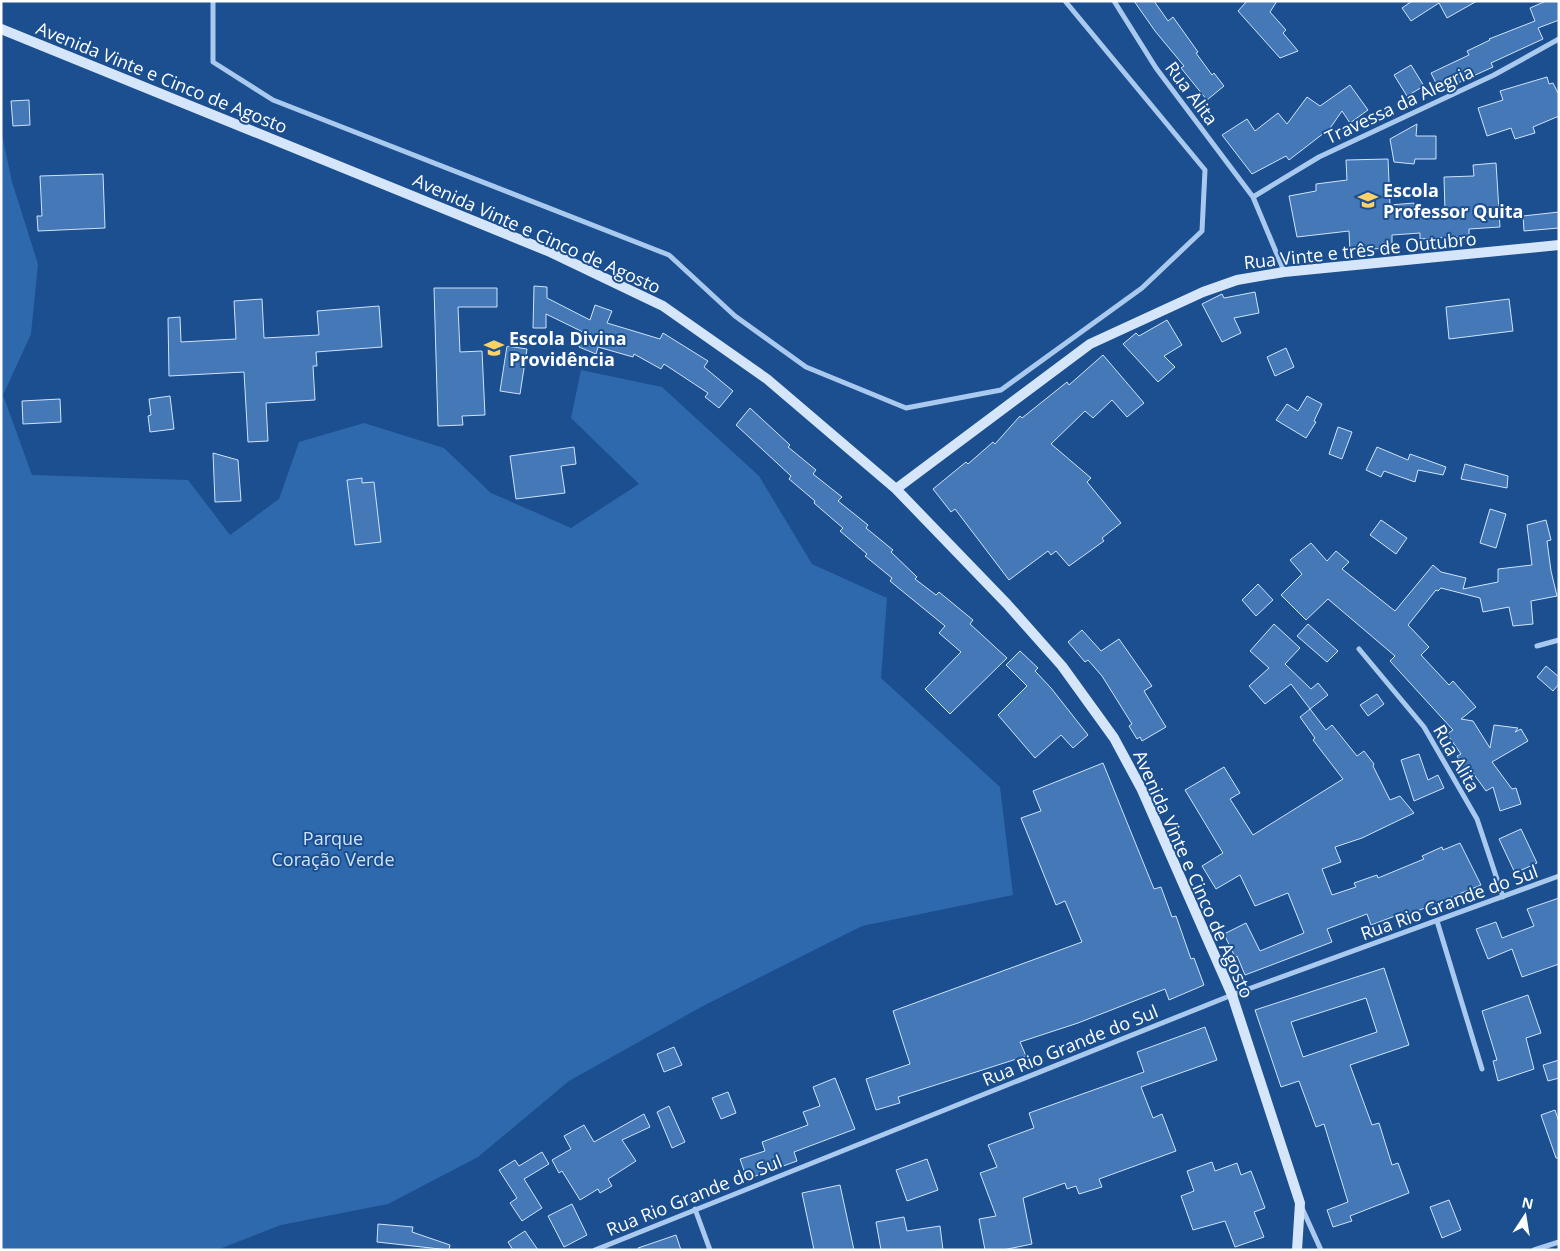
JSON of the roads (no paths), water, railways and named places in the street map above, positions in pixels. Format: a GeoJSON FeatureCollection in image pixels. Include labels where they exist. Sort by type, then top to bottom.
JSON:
{"type":"FeatureCollection","features":[{"type":"Feature","properties":{"kind":"main road","name":"Avenida Vinte e Cinco de Agosto"},"geometry":{"type":"LineString","coordinates":[[1,29],[530,244],[663,306],[767,379],[896,489],[1007,604],[1062,666],[1114,738],[1142,790],[1232,995],[1300,1203],[1297,1250]]}},
{"type":"Feature","properties":{"kind":"main road","name":"Rua Vinte e três de Outubro"},"geometry":{"type":"LineString","coordinates":[[896,489],[1090,344],[1203,292],[1237,280],[1284,272],[1559,245]]}},
{"type":"Feature","properties":{"kind":"street"},"geometry":{"type":"LineString","coordinates":[[212,1],[213,62],[273,100],[669,255],[735,316],[806,367],[906,408],[1001,390],[1142,288],[1202,231],[1205,170],[1065,1]]}},
{"type":"Feature","properties":{"kind":"street","name":"Rua Alita"},"geometry":{"type":"LineString","coordinates":[[1114,1],[1156,68],[1253,197],[1284,272]]}},
{"type":"Feature","properties":{"kind":"street","name":"Travessa da Alegria"},"geometry":{"type":"LineString","coordinates":[[1253,197],[1318,157],[1494,75],[1559,39]]}},
{"type":"Feature","properties":{"kind":"street"},"geometry":{"type":"LineString","coordinates":[[1537,646],[1559,640]]}},
{"type":"Feature","properties":{"kind":"street","name":"Rua Alita"},"geometry":{"type":"LineString","coordinates":[[1359,649],[1424,727],[1477,819],[1503,897]]}},
{"type":"Feature","properties":{"kind":"street","name":"Rua Rio Grande do Sul"},"geometry":{"type":"LineString","coordinates":[[595,1250],[1232,995],[1559,876]]}},
{"type":"Feature","properties":{"kind":"street"},"geometry":{"type":"LineString","coordinates":[[1437,921],[1482,1069]]}},
{"type":"Feature","properties":{"kind":"street"},"geometry":{"type":"LineString","coordinates":[[1300,1203],[1321,1250]]}},
{"type":"Feature","properties":{"kind":"street"},"geometry":{"type":"LineString","coordinates":[[695,1209],[710,1250]]}},
{"type":"Feature","properties":{"kind":"street"},"geometry":{"type":"LineString","coordinates":[[1534,1250],[1559,1242]]}},
{"type":"Feature","properties":{"kind":"place","name":"Escola Professor Quita"},"geometry":{"type":"Point","coordinates":[1368,200]}},
{"type":"Feature","properties":{"kind":"place","name":"Escola Divina Providência"},"geometry":{"type":"Point","coordinates":[494,348]}},
{"type":"Feature","properties":{"kind":"park label","name":"Parque Coração Verde"},"geometry":{"type":"Point","coordinates":[333,848]}}]}
